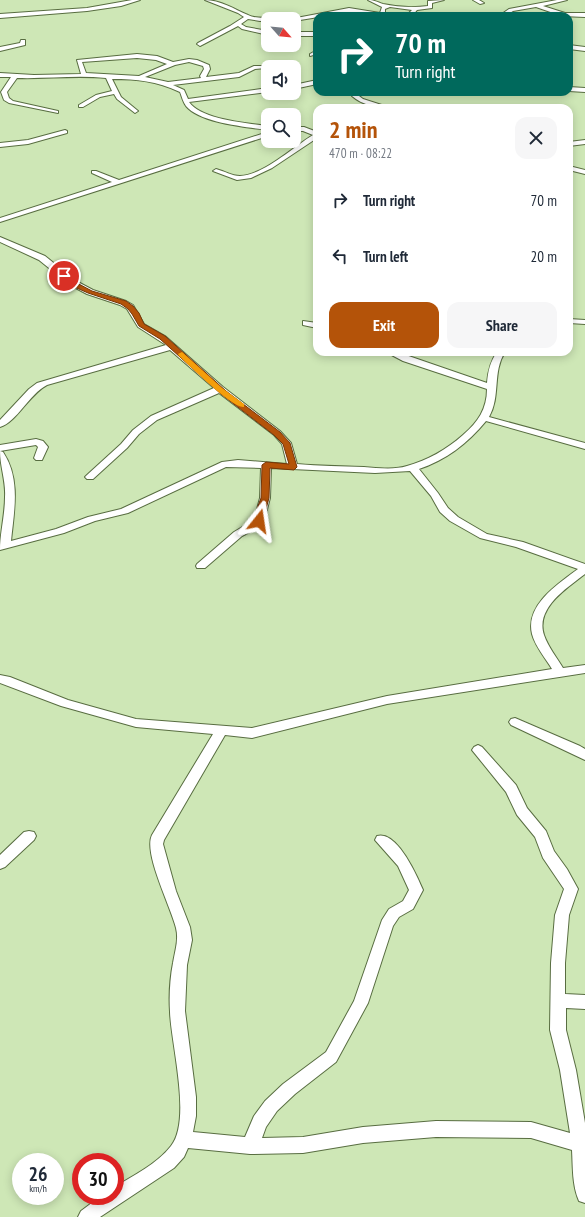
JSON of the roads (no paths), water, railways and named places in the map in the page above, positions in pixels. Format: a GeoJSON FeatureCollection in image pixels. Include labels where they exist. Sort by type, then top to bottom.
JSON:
{"type":"FeatureCollection","features":[{"type":"Feature","properties":{"kind":"street"},"geometry":{"type":"LineString","coordinates":[[0,16],[51,14],[115,6],[138,0]]}},
{"type":"Feature","properties":{"kind":"street"},"geometry":{"type":"LineString","coordinates":[[207,0],[240,12],[247,17],[261,19]]}},
{"type":"Feature","properties":{"kind":"street"},"geometry":{"type":"LineString","coordinates":[[370,0],[377,4],[419,9],[430,7],[429,3],[442,0]]}},
{"type":"Feature","properties":{"kind":"street"},"geometry":{"type":"LineString","coordinates":[[475,0],[482,3]]}},
{"type":"Feature","properties":{"kind":"street"},"geometry":{"type":"LineString","coordinates":[[509,12],[512,10],[565,0]]}},
{"type":"Feature","properties":{"kind":"street"},"geometry":{"type":"LineString","coordinates":[[536,5],[553,12]]}},
{"type":"Feature","properties":{"kind":"street"},"geometry":{"type":"LineString","coordinates":[[382,12],[383,8],[389,6]]}},
{"type":"Feature","properties":{"kind":"street"},"geometry":{"type":"LineString","coordinates":[[415,12],[419,9]]}},
{"type":"Feature","properties":{"kind":"street"},"geometry":{"type":"LineString","coordinates":[[0,10],[8,15]]}},
{"type":"Feature","properties":{"kind":"street"},"geometry":{"type":"LineString","coordinates":[[338,12],[351,10],[362,12]]}},
{"type":"Feature","properties":{"kind":"street"},"geometry":{"type":"LineString","coordinates":[[573,16],[585,15]]}},
{"type":"Feature","properties":{"kind":"street"},"geometry":{"type":"LineString","coordinates":[[301,18],[313,16]]}},
{"type":"Feature","properties":{"kind":"street"},"geometry":{"type":"LineString","coordinates":[[200,44],[244,21],[247,17]]}},
{"type":"Feature","properties":{"kind":"street"},"geometry":{"type":"LineString","coordinates":[[238,24],[244,28],[261,32]]}},
{"type":"Feature","properties":{"kind":"street"},"geometry":{"type":"LineString","coordinates":[[301,34],[313,34]]}},
{"type":"Feature","properties":{"kind":"street"},"geometry":{"type":"LineString","coordinates":[[0,49],[19,46],[23,44],[23,41]]}},
{"type":"Feature","properties":{"kind":"street"},"geometry":{"type":"LineString","coordinates":[[573,47],[585,49]]}},
{"type":"Feature","properties":{"kind":"street"},"geometry":{"type":"LineString","coordinates":[[84,76],[79,61],[83,60],[142,56],[171,63]]}},
{"type":"Feature","properties":{"kind":"street"},"geometry":{"type":"LineString","coordinates":[[141,77],[171,63],[188,61],[201,62],[207,66],[203,76],[204,78]]}},
{"type":"Feature","properties":{"kind":"street"},"geometry":{"type":"LineString","coordinates":[[166,84],[204,78],[241,75],[253,67],[261,67]]}},
{"type":"Feature","properties":{"kind":"street"},"geometry":{"type":"LineString","coordinates":[[0,75],[57,78],[84,76],[141,77],[166,84],[182,91],[191,108],[209,116],[233,123],[261,127]]}},
{"type":"Feature","properties":{"kind":"street"},"geometry":{"type":"LineString","coordinates":[[241,75],[242,94]]}},
{"type":"Feature","properties":{"kind":"street"},"geometry":{"type":"LineString","coordinates":[[14,76],[4,92],[6,99],[11,102],[56,112]]}},
{"type":"Feature","properties":{"kind":"street"},"geometry":{"type":"LineString","coordinates":[[108,77],[114,92],[122,102],[135,111]]}},
{"type":"Feature","properties":{"kind":"street"},"geometry":{"type":"LineString","coordinates":[[301,85],[313,83]]}},
{"type":"Feature","properties":{"kind":"street"},"geometry":{"type":"LineString","coordinates":[[573,89],[585,90]]}},
{"type":"Feature","properties":{"kind":"street"},"geometry":{"type":"LineString","coordinates":[[186,101],[261,91]]}},
{"type":"Feature","properties":{"kind":"street"},"geometry":{"type":"LineString","coordinates":[[81,106],[98,96],[114,92]]}},
{"type":"Feature","properties":{"kind":"street"},"geometry":{"type":"LineString","coordinates":[[355,96],[361,100],[374,104]]}},
{"type":"Feature","properties":{"kind":"street"},"geometry":{"type":"LineString","coordinates":[[301,130],[313,133]]}},
{"type":"Feature","properties":{"kind":"street"},"geometry":{"type":"LineString","coordinates":[[0,145],[28,142],[65,132]]}},
{"type":"Feature","properties":{"kind":"street"},"geometry":{"type":"LineString","coordinates":[[0,220],[261,136]]}},
{"type":"Feature","properties":{"kind":"street"},"geometry":{"type":"LineString","coordinates":[[216,171],[238,177],[246,177],[282,160],[313,137]]}},
{"type":"Feature","properties":{"kind":"street"},"geometry":{"type":"LineString","coordinates":[[573,144],[585,142]]}},
{"type":"Feature","properties":{"kind":"street"},"geometry":{"type":"LineString","coordinates":[[573,145],[585,148]]}},
{"type":"Feature","properties":{"kind":"street"},"geometry":{"type":"LineString","coordinates":[[573,169],[585,172]]}},
{"type":"Feature","properties":{"kind":"street"},"geometry":{"type":"LineString","coordinates":[[94,172],[119,182]]}},
{"type":"Feature","properties":{"kind":"street"},"geometry":{"type":"LineString","coordinates":[[0,239],[42,258],[73,283],[90,292],[123,303],[136,313],[141,325],[159,335],[220,389],[277,433],[286,443],[294,467]]}},
{"type":"Feature","properties":{"kind":"street"},"geometry":{"type":"LineString","coordinates":[[573,321],[585,322]]}},
{"type":"Feature","properties":{"kind":"street"},"geometry":{"type":"LineString","coordinates":[[306,323],[313,325]]}},
{"type":"Feature","properties":{"kind":"street"},"geometry":{"type":"LineString","coordinates":[[0,424],[7,419],[37,386],[103,366],[143,357],[172,346]]}},
{"type":"Feature","properties":{"kind":"street"},"geometry":{"type":"LineString","coordinates":[[399,356],[491,387]]}},
{"type":"Feature","properties":{"kind":"street"},"geometry":{"type":"LineString","coordinates":[[0,454],[5,462],[11,491],[3,546],[60,531],[92,519],[124,511],[156,498],[214,468],[225,464],[238,463],[379,471],[412,468],[448,453],[484,418],[491,401],[493,366],[497,356]]}},
{"type":"Feature","properties":{"kind":"street"},"geometry":{"type":"LineString","coordinates":[[90,477],[145,424],[154,418],[220,389]]}},
{"type":"Feature","properties":{"kind":"street"},"geometry":{"type":"LineString","coordinates":[[484,418],[585,446]]}},
{"type":"Feature","properties":{"kind":"street"},"geometry":{"type":"LineString","coordinates":[[0,448],[36,442],[40,443],[44,447],[39,458]]}},
{"type":"Feature","properties":{"kind":"street"},"geometry":{"type":"LineString","coordinates":[[201,566],[238,534],[255,525],[259,521],[265,498],[266,465]]}},
{"type":"Feature","properties":{"kind":"street"},"geometry":{"type":"LineString","coordinates":[[412,468],[435,495],[444,510],[454,519],[484,536],[519,544],[585,569]]}},
{"type":"Feature","properties":{"kind":"street"},"geometry":{"type":"LineString","coordinates":[[560,672],[538,634],[537,619],[546,603],[585,569]]}},
{"type":"Feature","properties":{"kind":"street"},"geometry":{"type":"LineString","coordinates":[[0,679],[65,703],[136,723],[252,732],[387,700],[585,669]]}},
{"type":"Feature","properties":{"kind":"street"},"geometry":{"type":"LineString","coordinates":[[515,722],[576,749],[585,755]]}},
{"type":"Feature","properties":{"kind":"street"},"geometry":{"type":"LineString","coordinates":[[87,1217],[95,1210],[168,1162],[178,1150],[184,1139],[188,1116],[188,1097],[178,1011],[180,964],[185,940],[178,911],[169,891],[157,848],[156,839],[222,730]]}},
{"type":"Feature","properties":{"kind":"street"},"geometry":{"type":"LineString","coordinates":[[478,750],[511,789],[522,811],[541,836],[548,854],[562,873],[571,889],[562,915],[558,963],[558,1030],[568,1070],[580,1144],[582,1179],[585,1195]]}},
{"type":"Feature","properties":{"kind":"street"},"geometry":{"type":"LineString","coordinates":[[0,863],[29,836]]}},
{"type":"Feature","properties":{"kind":"street"},"geometry":{"type":"LineString","coordinates":[[250,1146],[260,1122],[271,1106],[289,1089],[330,1057],[361,1003],[387,924],[394,913],[408,905],[416,890],[408,869],[394,850],[382,840]]}},
{"type":"Feature","properties":{"kind":"street"},"geometry":{"type":"LineString","coordinates":[[558,1001],[585,1002]]}},
{"type":"Feature","properties":{"kind":"street"},"geometry":{"type":"LineString","coordinates":[[184,1139],[250,1146],[303,1145],[363,1135],[436,1129],[531,1130],[580,1144]]}}]}
